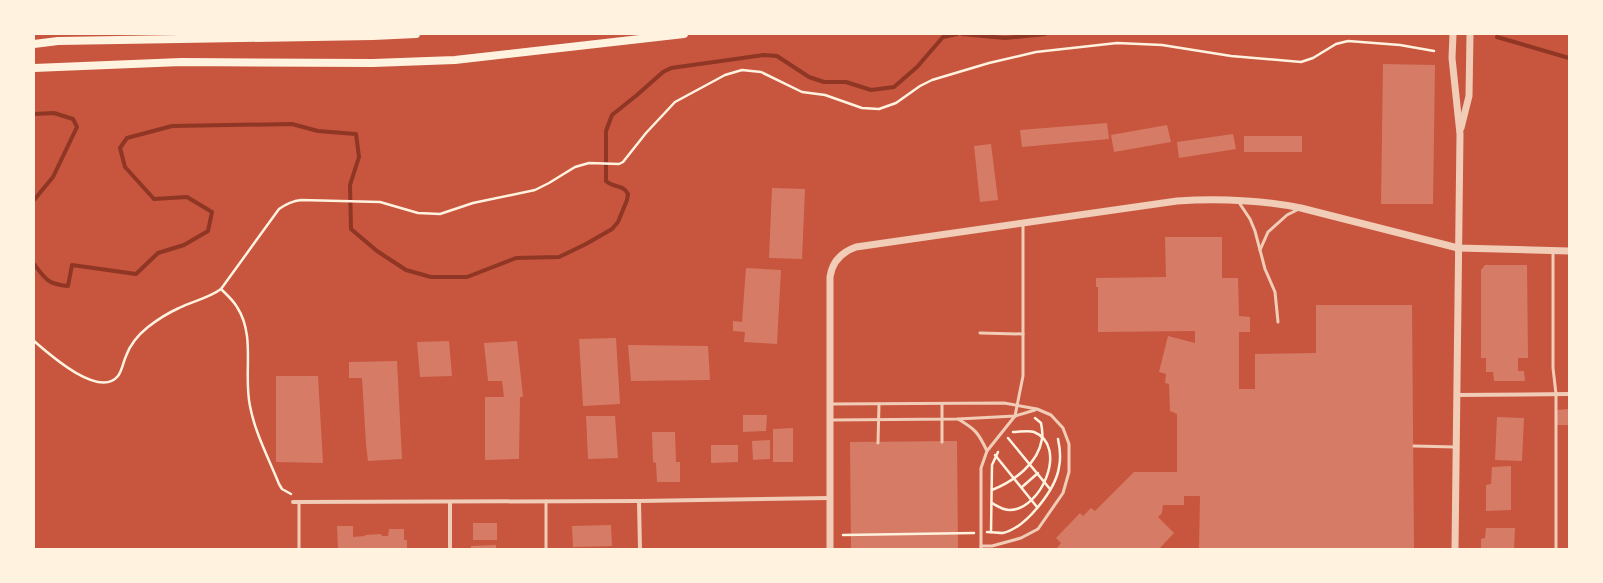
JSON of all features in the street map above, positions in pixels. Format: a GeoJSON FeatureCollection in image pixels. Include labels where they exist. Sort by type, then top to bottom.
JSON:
{"type":"FeatureCollection","features":[{"type":"Feature","properties":{"kind":"main road"},"geometry":{"type":"LineString","coordinates":[[34,44],[58,41],[416,34]]}},
{"type":"Feature","properties":{"kind":"main road"},"geometry":{"type":"LineString","coordinates":[[34,68],[181,62],[373,63],[455,60],[684,34]]}},
{"type":"Feature","properties":{"kind":"street"},"geometry":{"type":"LineString","coordinates":[[1453,34],[1452,58],[1460,134],[1455,447],[1455,549]]}},
{"type":"Feature","properties":{"kind":"street"},"geometry":{"type":"LineString","coordinates":[[1460,134],[1469,96],[1470,34]]}},
{"type":"Feature","properties":{"kind":"street"},"geometry":{"type":"LineString","coordinates":[[830,549],[830,277],[831,269],[836,260],[847,250],[863,245],[1177,201],[1236,200],[1280,204],[1301,208],[1458,248],[1569,251]]}},
{"type":"Feature","properties":{"kind":"street"},"geometry":{"type":"LineString","coordinates":[[1456,395],[1569,394]]}},
{"type":"Feature","properties":{"kind":"street"},"geometry":{"type":"LineString","coordinates":[[293,502],[546,502],[830,498]]}},
{"type":"Feature","properties":{"kind":"street"},"geometry":{"type":"LineString","coordinates":[[639,501],[640,549]]}},
{"type":"Feature","properties":{"kind":"street"},"geometry":{"type":"LineString","coordinates":[[450,502],[450,549]]}},
{"type":"Feature","properties":{"kind":"lane"},"geometry":{"type":"LineString","coordinates":[[1236,200],[1250,219],[1260,250],[1264,269],[1276,292],[1278,322]]}},
{"type":"Feature","properties":{"kind":"lane"},"geometry":{"type":"LineString","coordinates":[[1260,250],[1268,232],[1286,216],[1301,208]]}},
{"type":"Feature","properties":{"kind":"lane"},"geometry":{"type":"LineString","coordinates":[[830,404],[1004,404],[1017,406],[1037,409],[1051,415],[1063,428],[1070,444],[1070,472],[1063,493],[1038,529],[1021,538],[982,548],[981,468],[987,451],[1015,416],[1017,406],[1023,376],[1023,222]]}},
{"type":"Feature","properties":{"kind":"lane"},"geometry":{"type":"LineString","coordinates":[[1553,250],[1553,368],[1556,394],[1556,549]]}},
{"type":"Feature","properties":{"kind":"lane"},"geometry":{"type":"LineString","coordinates":[[980,333],[1023,334]]}},
{"type":"Feature","properties":{"kind":"lane"},"geometry":{"type":"LineString","coordinates":[[878,443],[879,404]]}},
{"type":"Feature","properties":{"kind":"lane"},"geometry":{"type":"LineString","coordinates":[[942,404],[942,442]]}},
{"type":"Feature","properties":{"kind":"lane"},"geometry":{"type":"LineString","coordinates":[[830,420],[958,419],[1015,416],[1037,409]]}},
{"type":"Feature","properties":{"kind":"lane"},"geometry":{"type":"LineString","coordinates":[[958,419],[970,426],[979,434],[987,451]]}},
{"type":"Feature","properties":{"kind":"lane"},"geometry":{"type":"LineString","coordinates":[[1414,446],[1455,447]]}},
{"type":"Feature","properties":{"kind":"lane"},"geometry":{"type":"LineString","coordinates":[[299,502],[299,549]]}},
{"type":"Feature","properties":{"kind":"lane"},"geometry":{"type":"LineString","coordinates":[[546,502],[546,549]]}},
{"type":"Feature","properties":{"kind":"path"},"geometry":{"type":"LineString","coordinates":[[34,341],[60,363],[79,375],[90,380],[111,382],[120,372],[126,356],[133,344],[147,327],[178,308],[211,295],[221,289],[279,209],[295,200],[387,203],[424,214],[440,214],[473,203],[535,190],[550,183],[575,167],[594,163],[621,163],[625,161],[646,133],[675,102],[725,75],[742,70],[761,72],[802,92],[825,95],[862,108],[879,109],[896,104],[926,83],[939,77],[989,63],[1036,52],[1117,43],[1162,45],[1231,56],[1301,62],[1313,58],[1336,44],[1348,41],[1400,45],[1434,51]]}},
{"type":"Feature","properties":{"kind":"path"},"geometry":{"type":"LineString","coordinates":[[221,289],[237,305],[244,322],[247,345],[249,404],[254,423],[279,484],[285,491],[291,493],[293,502]]}},
{"type":"Feature","properties":{"kind":"path"},"geometry":{"type":"LineString","coordinates":[[992,490],[1002,486],[1014,478],[1031,464],[1040,449],[1043,437],[1041,423],[1033,416],[1039,417]]}},
{"type":"Feature","properties":{"kind":"path"},"geometry":{"type":"LineString","coordinates":[[1004,444],[1017,427]]}},
{"type":"Feature","properties":{"kind":"path"},"geometry":{"type":"LineString","coordinates":[[992,502],[997,506],[1009,510],[1023,506],[1032,500],[1047,477],[1051,458],[1048,443],[1043,437],[1033,431],[1013,432]]}},
{"type":"Feature","properties":{"kind":"path"},"geometry":{"type":"LineString","coordinates":[[843,535],[1003,532],[1018,525],[1037,507],[1055,480],[1059,467],[1060,450],[1057,434]]}},
{"type":"Feature","properties":{"kind":"path"},"geometry":{"type":"LineString","coordinates":[[1008,438],[1031,464],[1050,489]]}},
{"type":"Feature","properties":{"kind":"path"},"geometry":{"type":"LineString","coordinates":[[991,532],[992,465],[995,456],[1000,450]]}},
{"type":"Feature","properties":{"kind":"path"},"geometry":{"type":"LineString","coordinates":[[995,456],[1037,507]]}},
{"type":"Feature","properties":{"kind":"path"},"geometry":{"type":"LineString","coordinates":[[1022,487],[1038,473]]}},
{"type":"Feature","properties":{"kind":"building"},"geometry":{"type":"Polygon","coordinates":[[[1383,64],[1435,65],[1433,204],[1381,204],[1383,64]]]}},
{"type":"Feature","properties":{"kind":"building"},"geometry":{"type":"Polygon","coordinates":[[[1107,123],[1109,139],[1022,147],[1020,130],[1107,123]]]}},
{"type":"Feature","properties":{"kind":"building"},"geometry":{"type":"Polygon","coordinates":[[[1167,125],[1171,142],[1114,152],[1111,135],[1167,125]]]}},
{"type":"Feature","properties":{"kind":"building"},"geometry":{"type":"Polygon","coordinates":[[[1233,134],[1236,149],[1179,158],[1177,142],[1233,134]]]}},
{"type":"Feature","properties":{"kind":"building"},"geometry":{"type":"Polygon","coordinates":[[[1244,136],[1302,136],[1302,152],[1244,152],[1244,136]]]}},
{"type":"Feature","properties":{"kind":"building"},"geometry":{"type":"Polygon","coordinates":[[[991,144],[998,200],[980,202],[974,146],[991,144]]]}},
{"type":"Feature","properties":{"kind":"building"},"geometry":{"type":"Polygon","coordinates":[[[772,188],[805,189],[802,259],[769,258],[772,188]]]}},
{"type":"Feature","properties":{"kind":"building"},"geometry":{"type":"Polygon","coordinates":[[[1165,237],[1222,237],[1222,278],[1238,278],[1239,316],[1250,317],[1250,332],[1239,332],[1239,389],[1255,389],[1255,354],[1316,353],[1316,305],[1412,305],[1414,549],[1199,549],[1200,496],[1184,496],[1184,505],[1163,505],[1162,513],[1158,517],[1174,533],[1159,549],[1056,549],[1061,543],[1056,538],[1080,513],[1083,516],[1091,508],[1095,511],[1134,472],[1177,472],[1177,414],[1170,411],[1169,384],[1165,383],[1166,374],[1159,372],[1168,336],[1195,343],[1195,331],[1098,332],[1098,287],[1096,287],[1096,278],[1166,277],[1165,237]]]}},
{"type":"Feature","properties":{"kind":"building"},"geometry":{"type":"Polygon","coordinates":[[[1485,265],[1527,265],[1528,358],[1518,358],[1518,371],[1524,371],[1525,381],[1494,381],[1493,372],[1486,372],[1486,358],[1481,358],[1481,270],[1485,265]]]}},
{"type":"Feature","properties":{"kind":"building"},"geometry":{"type":"Polygon","coordinates":[[[746,268],[781,270],[777,344],[744,342],[745,332],[733,331],[733,321],[742,322],[746,268]]]}},
{"type":"Feature","properties":{"kind":"building"},"geometry":{"type":"Polygon","coordinates":[[[616,338],[620,404],[583,406],[579,339],[616,338]]]}},
{"type":"Feature","properties":{"kind":"building"},"geometry":{"type":"Polygon","coordinates":[[[449,341],[452,376],[420,377],[417,342],[449,341]]]}},
{"type":"Feature","properties":{"kind":"building"},"geometry":{"type":"Polygon","coordinates":[[[517,341],[523,397],[520,397],[519,459],[485,460],[485,397],[504,397],[502,381],[488,381],[484,343],[517,341]]]}},
{"type":"Feature","properties":{"kind":"building"},"geometry":{"type":"Polygon","coordinates":[[[628,345],[708,346],[710,380],[631,381],[628,345]]]}},
{"type":"Feature","properties":{"kind":"building"},"geometry":{"type":"Polygon","coordinates":[[[397,361],[402,459],[368,461],[362,378],[349,378],[349,362],[397,361]]]}},
{"type":"Feature","properties":{"kind":"building"},"geometry":{"type":"Polygon","coordinates":[[[276,376],[318,376],[323,463],[276,462],[276,376]]]}},
{"type":"Feature","properties":{"kind":"building"},"geometry":{"type":"Polygon","coordinates":[[[1569,409],[1569,425],[1556,425],[1556,410],[1569,409]]]}},
{"type":"Feature","properties":{"kind":"building"},"geometry":{"type":"Polygon","coordinates":[[[743,415],[767,415],[766,431],[743,432],[743,415]]]}},
{"type":"Feature","properties":{"kind":"building"},"geometry":{"type":"Polygon","coordinates":[[[586,416],[615,416],[618,458],[588,459],[586,416]]]}},
{"type":"Feature","properties":{"kind":"building"},"geometry":{"type":"Polygon","coordinates":[[[1497,417],[1524,418],[1522,461],[1495,460],[1497,417]]]}},
{"type":"Feature","properties":{"kind":"building"},"geometry":{"type":"Polygon","coordinates":[[[793,428],[793,462],[773,462],[773,429],[793,428]]]}},
{"type":"Feature","properties":{"kind":"building"},"geometry":{"type":"Polygon","coordinates":[[[652,432],[675,432],[676,462],[680,462],[680,482],[657,482],[656,463],[653,462],[652,432]]]}},
{"type":"Feature","properties":{"kind":"building"},"geometry":{"type":"Polygon","coordinates":[[[770,440],[770,459],[753,460],[752,441],[770,440]]]}},
{"type":"Feature","properties":{"kind":"building"},"geometry":{"type":"Polygon","coordinates":[[[957,441],[958,549],[851,549],[850,442],[957,441]]]}},
{"type":"Feature","properties":{"kind":"building"},"geometry":{"type":"Polygon","coordinates":[[[711,445],[738,445],[738,462],[711,463],[711,445]]]}},
{"type":"Feature","properties":{"kind":"building"},"geometry":{"type":"Polygon","coordinates":[[[1511,466],[1511,510],[1486,511],[1486,485],[1491,484],[1492,467],[1511,466]]]}},
{"type":"Feature","properties":{"kind":"building"},"geometry":{"type":"Polygon","coordinates":[[[473,523],[497,523],[497,540],[473,540],[473,523]]]}},
{"type":"Feature","properties":{"kind":"building"},"geometry":{"type":"Polygon","coordinates":[[[611,525],[612,546],[573,547],[572,526],[611,525]]]}},
{"type":"Feature","properties":{"kind":"building"},"geometry":{"type":"Polygon","coordinates":[[[337,526],[353,526],[353,537],[381,534],[382,536],[388,536],[389,529],[404,529],[404,540],[407,540],[407,549],[338,549],[337,526]]]}},
{"type":"Feature","properties":{"kind":"building"},"geometry":{"type":"Polygon","coordinates":[[[1486,528],[1515,528],[1514,549],[1481,549],[1481,539],[1485,538],[1486,528]]]}},
{"type":"Feature","properties":{"kind":"building"},"geometry":{"type":"Polygon","coordinates":[[[496,545],[496,549],[471,549],[471,546],[496,545]]]}},
{"type":"Feature","properties":{"kind":"waterway"},"geometry":{"type":"LineString","coordinates":[[34,264],[48,280],[56,284],[68,286],[72,265],[136,274],[158,253],[184,245],[208,231],[212,212],[187,197],[154,199],[125,167],[120,148],[127,138],[172,126],[292,124],[318,131],[356,134],[359,157],[350,185],[351,229],[377,251],[406,270],[431,277],[467,277],[516,258],[559,257],[612,229],[618,222],[628,194],[621,187],[612,185],[606,181],[606,131],[612,115],[663,72],[671,68],[764,55],[777,56],[809,77],[824,82],[846,82],[871,90],[894,87],[917,67],[943,37],[957,34]]}},
{"type":"Feature","properties":{"kind":"waterway"},"geometry":{"type":"LineString","coordinates":[[962,34],[1005,38],[1045,34]]}},
{"type":"Feature","properties":{"kind":"waterway"},"geometry":{"type":"LineString","coordinates":[[1497,37],[1569,58]]}},
{"type":"Feature","properties":{"kind":"waterway"},"geometry":{"type":"LineString","coordinates":[[34,114],[54,113],[73,119],[77,127],[53,177],[34,200]]}}]}
